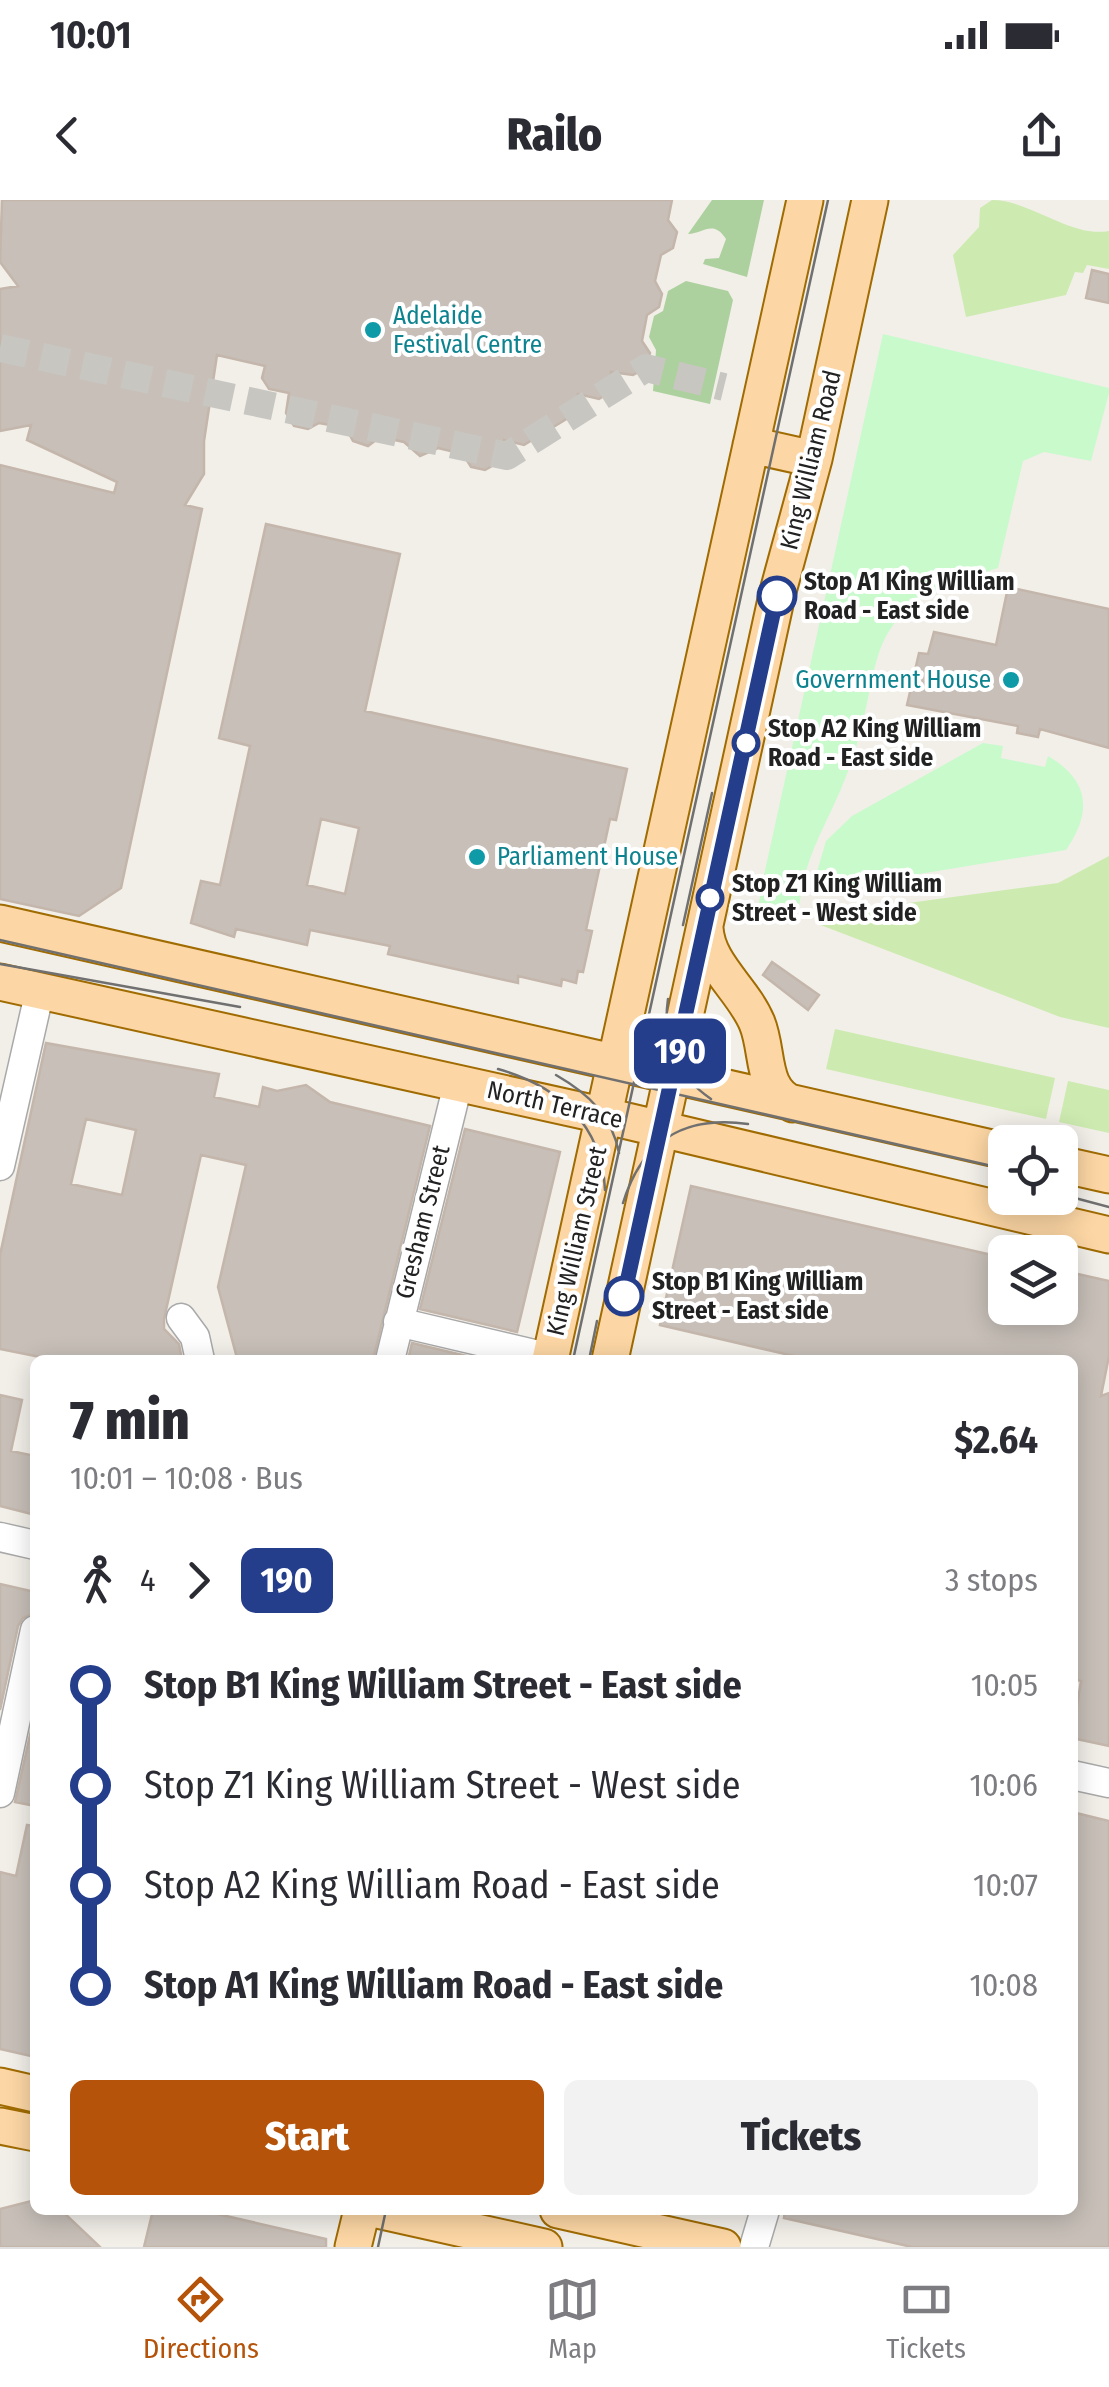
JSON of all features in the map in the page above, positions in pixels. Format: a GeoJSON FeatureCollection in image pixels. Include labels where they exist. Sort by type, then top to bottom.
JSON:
{"type":"FeatureCollection","features":[{"type":"Feature","properties":{"kind":"main road"},"geometry":{"type":"LineString","coordinates":[[618,1064],[805,200]]}},
{"type":"Feature","properties":{"kind":"main road","name":"King William Road"},"geometry":{"type":"LineString","coordinates":[[662,1130],[777,596],[814,459],[870,200]]}},
{"type":"Feature","properties":{"kind":"main road"},"geometry":{"type":"LineString","coordinates":[[751,445],[814,459]]}},
{"type":"Feature","properties":{"kind":"main road"},"geometry":{"type":"LineString","coordinates":[[0,923],[988,1148]]}},
{"type":"Feature","properties":{"kind":"main road"},"geometry":{"type":"LineString","coordinates":[[705,924],[711,952],[756,1021],[774,1089],[793,1104]]}},
{"type":"Feature","properties":{"kind":"main road","name":"North Terrace"},"geometry":{"type":"LineString","coordinates":[[0,982],[606,1116],[1109,1235]]}},
{"type":"Feature","properties":{"kind":"main road","name":"King William Street"},"geometry":{"type":"LineString","coordinates":[[551,1355],[618,1064]]}},
{"type":"Feature","properties":{"kind":"main road"},"geometry":{"type":"LineString","coordinates":[[611,1355],[662,1130]]}},
{"type":"Feature","properties":{"kind":"main road"},"geometry":{"type":"LineString","coordinates":[[1078,1168],[1109,1174]]}},
{"type":"Feature","properties":{"kind":"main road"},"geometry":{"type":"LineString","coordinates":[[0,2086],[30,2093]]}},
{"type":"Feature","properties":{"kind":"main road"},"geometry":{"type":"LineString","coordinates":[[0,2126],[30,2133]]}},
{"type":"Feature","properties":{"kind":"main road"},"geometry":{"type":"LineString","coordinates":[[354,2247],[361,2215]]}},
{"type":"Feature","properties":{"kind":"main road"},"geometry":{"type":"LineString","coordinates":[[391,2215],[423,2226],[544,2247]]}},
{"type":"Feature","properties":{"kind":"main road"},"geometry":{"type":"LineString","coordinates":[[583,2215],[723,2247]]}},
{"type":"Feature","properties":{"kind":"street"},"geometry":{"type":"LineString","coordinates":[[0,1166],[40,990]]}},
{"type":"Feature","properties":{"kind":"street","name":"Gresham Street"},"geometry":{"type":"LineString","coordinates":[[391,1355],[458,1084]]}},
{"type":"Feature","properties":{"kind":"street"},"geometry":{"type":"LineString","coordinates":[[180,1318],[195,1337],[199,1355]]}},
{"type":"Feature","properties":{"kind":"street"},"geometry":{"type":"LineString","coordinates":[[398,1322],[534,1355]]}},
{"type":"Feature","properties":{"kind":"street"},"geometry":{"type":"LineString","coordinates":[[0,1537],[30,1544]]}},
{"type":"Feature","properties":{"kind":"street"},"geometry":{"type":"LineString","coordinates":[[0,1793],[30,1653]]}},
{"type":"Feature","properties":{"kind":"street"},"geometry":{"type":"LineString","coordinates":[[1078,1776],[1109,1783]]}},
{"type":"Feature","properties":{"kind":"street"},"geometry":{"type":"LineString","coordinates":[[754,2247],[764,2215]]}},
{"type":"Feature","properties":{"kind":"green space"},"geometry":{"type":"Polygon","coordinates":[[[712,200],[764,200],[747,277],[703,264],[705,259],[719,258],[726,239],[717,230],[688,234],[712,200]]]}},
{"type":"Feature","properties":{"kind":"green space"},"geometry":{"type":"Polygon","coordinates":[[[992,200],[1021,206],[1080,229],[1109,231],[1109,269],[1087,265],[1083,273],[1075,272],[1066,295],[966,317],[953,255],[979,227],[980,208],[992,200]]]}},
{"type":"Feature","properties":{"kind":"green space"},"geometry":{"type":"Polygon","coordinates":[[[686,281],[728,291],[733,300],[710,404],[653,391],[656,350],[649,337],[654,316],[663,311],[668,291],[686,281]]]}},
{"type":"Feature","properties":{"kind":"green space"},"geometry":{"type":"Polygon","coordinates":[[[883,334],[1109,388],[1109,393],[1091,461],[1044,452],[1023,461],[998,568],[949,585],[916,603],[895,623],[882,646],[845,779],[811,855],[799,908],[777,916],[758,908],[764,875],[883,334]]]}},
{"type":"Feature","properties":{"kind":"green space"},"geometry":{"type":"Polygon","coordinates":[[[983,743],[1003,746],[1001,758],[1045,767],[1048,756],[1072,775],[1083,797],[1083,809],[1066,850],[840,887],[816,875],[826,841],[852,816],[983,743]]]}},
{"type":"Feature","properties":{"kind":"green space"},"geometry":{"type":"Polygon","coordinates":[[[1109,856],[1109,1028],[1060,1017],[818,924],[841,912],[1058,883],[1109,856]]]}},
{"type":"Feature","properties":{"kind":"green space"},"geometry":{"type":"Polygon","coordinates":[[[835,1029],[1055,1078],[1046,1119],[826,1069],[835,1029]]]}},
{"type":"Feature","properties":{"kind":"green space"},"geometry":{"type":"Polygon","coordinates":[[[1068,1081],[1109,1090],[1109,1133],[1059,1122],[1068,1081]]]}},
{"type":"Feature","properties":{"kind":"building"},"geometry":{"type":"Polygon","coordinates":[[[2,200],[672,200],[668,220],[677,232],[673,248],[661,255],[655,281],[662,294],[659,307],[647,315],[642,341],[650,353],[646,368],[633,375],[611,372],[610,392],[599,399],[578,394],[573,415],[524,445],[504,440],[499,462],[485,470],[471,467],[463,454],[438,448],[420,456],[404,442],[380,437],[368,446],[353,441],[346,428],[319,423],[308,429],[294,426],[286,413],[289,393],[269,389],[262,378],[265,366],[217,355],[204,441],[204,474],[185,505],[202,509],[121,888],[79,916],[0,899],[0,465],[114,493],[117,482],[27,440],[31,425],[0,431],[0,289],[18,286],[0,262],[2,200]]]}},
{"type":"Feature","properties":{"kind":"building"},"geometry":{"type":"Polygon","coordinates":[[[1092,270],[1109,274],[1109,303],[1086,298],[1092,270]]]}},
{"type":"Feature","properties":{"kind":"building"},"geometry":{"type":"Polygon","coordinates":[[[266,524],[400,554],[365,711],[627,769],[616,820],[610,819],[586,930],[592,931],[583,972],[578,971],[576,983],[562,979],[561,986],[518,976],[518,983],[388,954],[390,946],[310,930],[307,945],[236,929],[234,937],[191,923],[201,881],[220,885],[250,746],[219,738],[266,524]],[[321,819],[307,885],[345,894],[359,828],[321,819]]]}},
{"type":"Feature","properties":{"kind":"building","name":"Government House"},"geometry":{"type":"Polygon","coordinates":[[[1008,587],[1109,609],[1109,748],[1040,729],[1038,737],[1017,733],[1018,726],[907,705],[919,653],[928,654],[934,632],[996,645],[1008,587]]]}},
{"type":"Feature","properties":{"kind":"building"},"geometry":{"type":"Polygon","coordinates":[[[772,962],[819,995],[808,1010],[763,975],[772,962]]]}},
{"type":"Feature","properties":{"kind":"building"},"geometry":{"type":"Polygon","coordinates":[[[46,1043],[219,1074],[214,1097],[259,1107],[263,1087],[277,1091],[306,1085],[330,1102],[430,1126],[374,1355],[236,1355],[218,1287],[246,1165],[201,1155],[164,1319],[164,1329],[179,1344],[181,1355],[30,1355],[0,1349],[0,1255],[46,1043]],[[86,1119],[71,1184],[122,1195],[136,1130],[86,1119]]]}},
{"type":"Feature","properties":{"kind":"building"},"geometry":{"type":"Polygon","coordinates":[[[465,1129],[560,1152],[517,1332],[420,1309],[465,1129]]]}},
{"type":"Feature","properties":{"kind":"building"},"geometry":{"type":"Polygon","coordinates":[[[691,1186],[988,1254],[988,1325],[1078,1325],[1078,1274],[1109,1281],[1109,1356],[1101,1396],[1109,1393],[1109,1746],[1078,1739],[1078,1355],[789,1355],[660,1325],[691,1186]]]}},
{"type":"Feature","properties":{"kind":"building"},"geometry":{"type":"Polygon","coordinates":[[[412,1343],[462,1355],[409,1355],[412,1343]]]}},
{"type":"Feature","properties":{"kind":"building"},"geometry":{"type":"Polygon","coordinates":[[[0,1395],[22,1400],[11,1451],[30,1455],[30,1514],[0,1506],[0,1395]]]}},
{"type":"Feature","properties":{"kind":"building"},"geometry":{"type":"Polygon","coordinates":[[[0,1584],[30,1591],[30,1615],[18,1626],[0,1710],[0,1584]]]}},
{"type":"Feature","properties":{"kind":"building"},"geometry":{"type":"Polygon","coordinates":[[[30,1735],[30,1805],[15,1802],[30,1735]]]}},
{"type":"Feature","properties":{"kind":"building"},"geometry":{"type":"Polygon","coordinates":[[[1078,1813],[1109,1821],[1109,2247],[912,2247],[784,2218],[1078,2215],[1078,1813]]]}},
{"type":"Feature","properties":{"kind":"building"},"geometry":{"type":"Polygon","coordinates":[[[30,1825],[30,2056],[0,2049],[0,1872],[16,1876],[30,1825]]]}},
{"type":"Feature","properties":{"kind":"building"},"geometry":{"type":"Polygon","coordinates":[[[30,2201],[30,2215],[66,2215],[100,2247],[0,2247],[0,2209],[30,2201]]]}},
{"type":"Feature","properties":{"kind":"building"},"geometry":{"type":"Polygon","coordinates":[[[152,2215],[222,2215],[326,2239],[326,2247],[144,2247],[152,2215]]]}},
{"type":"Feature","properties":{"kind":"tunnel"},"geometry":{"type":"LineString","coordinates":[[0,348],[507,456],[646,368],[724,387]]}},
{"type":"Feature","properties":{"kind":"tram line"},"geometry":{"type":"LineString","coordinates":[[574,1355],[828,200]]}},
{"type":"Feature","properties":{"kind":"tram line"},"geometry":{"type":"LineString","coordinates":[[683,925],[712,793]]}},
{"type":"Feature","properties":{"kind":"tram line"},"geometry":{"type":"LineString","coordinates":[[0,940],[988,1165]]}},
{"type":"Feature","properties":{"kind":"tram line"},"geometry":{"type":"LineString","coordinates":[[0,964],[240,1007]]}},
{"type":"Feature","properties":{"kind":"tram line"},"geometry":{"type":"LineString","coordinates":[[668,999],[667,1030],[674,1056],[688,1079],[711,1099]]}},
{"type":"Feature","properties":{"kind":"tram line"},"geometry":{"type":"LineString","coordinates":[[498,1069],[540,1086],[573,1111],[595,1146],[605,1190]]}},
{"type":"Feature","properties":{"kind":"tram line"},"geometry":{"type":"LineString","coordinates":[[556,1075],[597,1107],[611,1128],[619,1153]]}},
{"type":"Feature","properties":{"kind":"tram line"},"geometry":{"type":"LineString","coordinates":[[623,1203],[641,1163],[668,1137],[704,1124],[748,1124]]}},
{"type":"Feature","properties":{"kind":"tram line"},"geometry":{"type":"LineString","coordinates":[[1078,1199],[1109,1207]]}},
{"type":"Feature","properties":{"kind":"tram line"},"geometry":{"type":"LineString","coordinates":[[590,1355],[597,1321]]}},
{"type":"Feature","properties":{"kind":"tram line"},"geometry":{"type":"LineString","coordinates":[[378,2247],[385,2215]]}},
{"type":"Feature","properties":{"kind":"bus line","name":"190"},"geometry":{"type":"LineString","coordinates":[[624,1296],[675,1077],[777,596]]}},
{"type":"Feature","properties":{"kind":"place","name":"Adelaide Festival Centre"},"geometry":{"type":"Point","coordinates":[373,330]}},
{"type":"Feature","properties":{"kind":"place","name":"Stop A1 King William Road - East side"},"geometry":{"type":"Point","coordinates":[777,596]}},
{"type":"Feature","properties":{"kind":"place","name":"Government House"},"geometry":{"type":"Point","coordinates":[1011,680]}},
{"type":"Feature","properties":{"kind":"place","name":"Stop A2 King William Road - East side"},"geometry":{"type":"Point","coordinates":[746,743]}},
{"type":"Feature","properties":{"kind":"place","name":"Parliament House"},"geometry":{"type":"Point","coordinates":[477,857]}},
{"type":"Feature","properties":{"kind":"place","name":"Stop Z1 King William Street - West side"},"geometry":{"type":"Point","coordinates":[710,898]}},
{"type":"Feature","properties":{"kind":"place","name":"Stop B1 King William Street - East side"},"geometry":{"type":"Point","coordinates":[624,1296]}}]}
